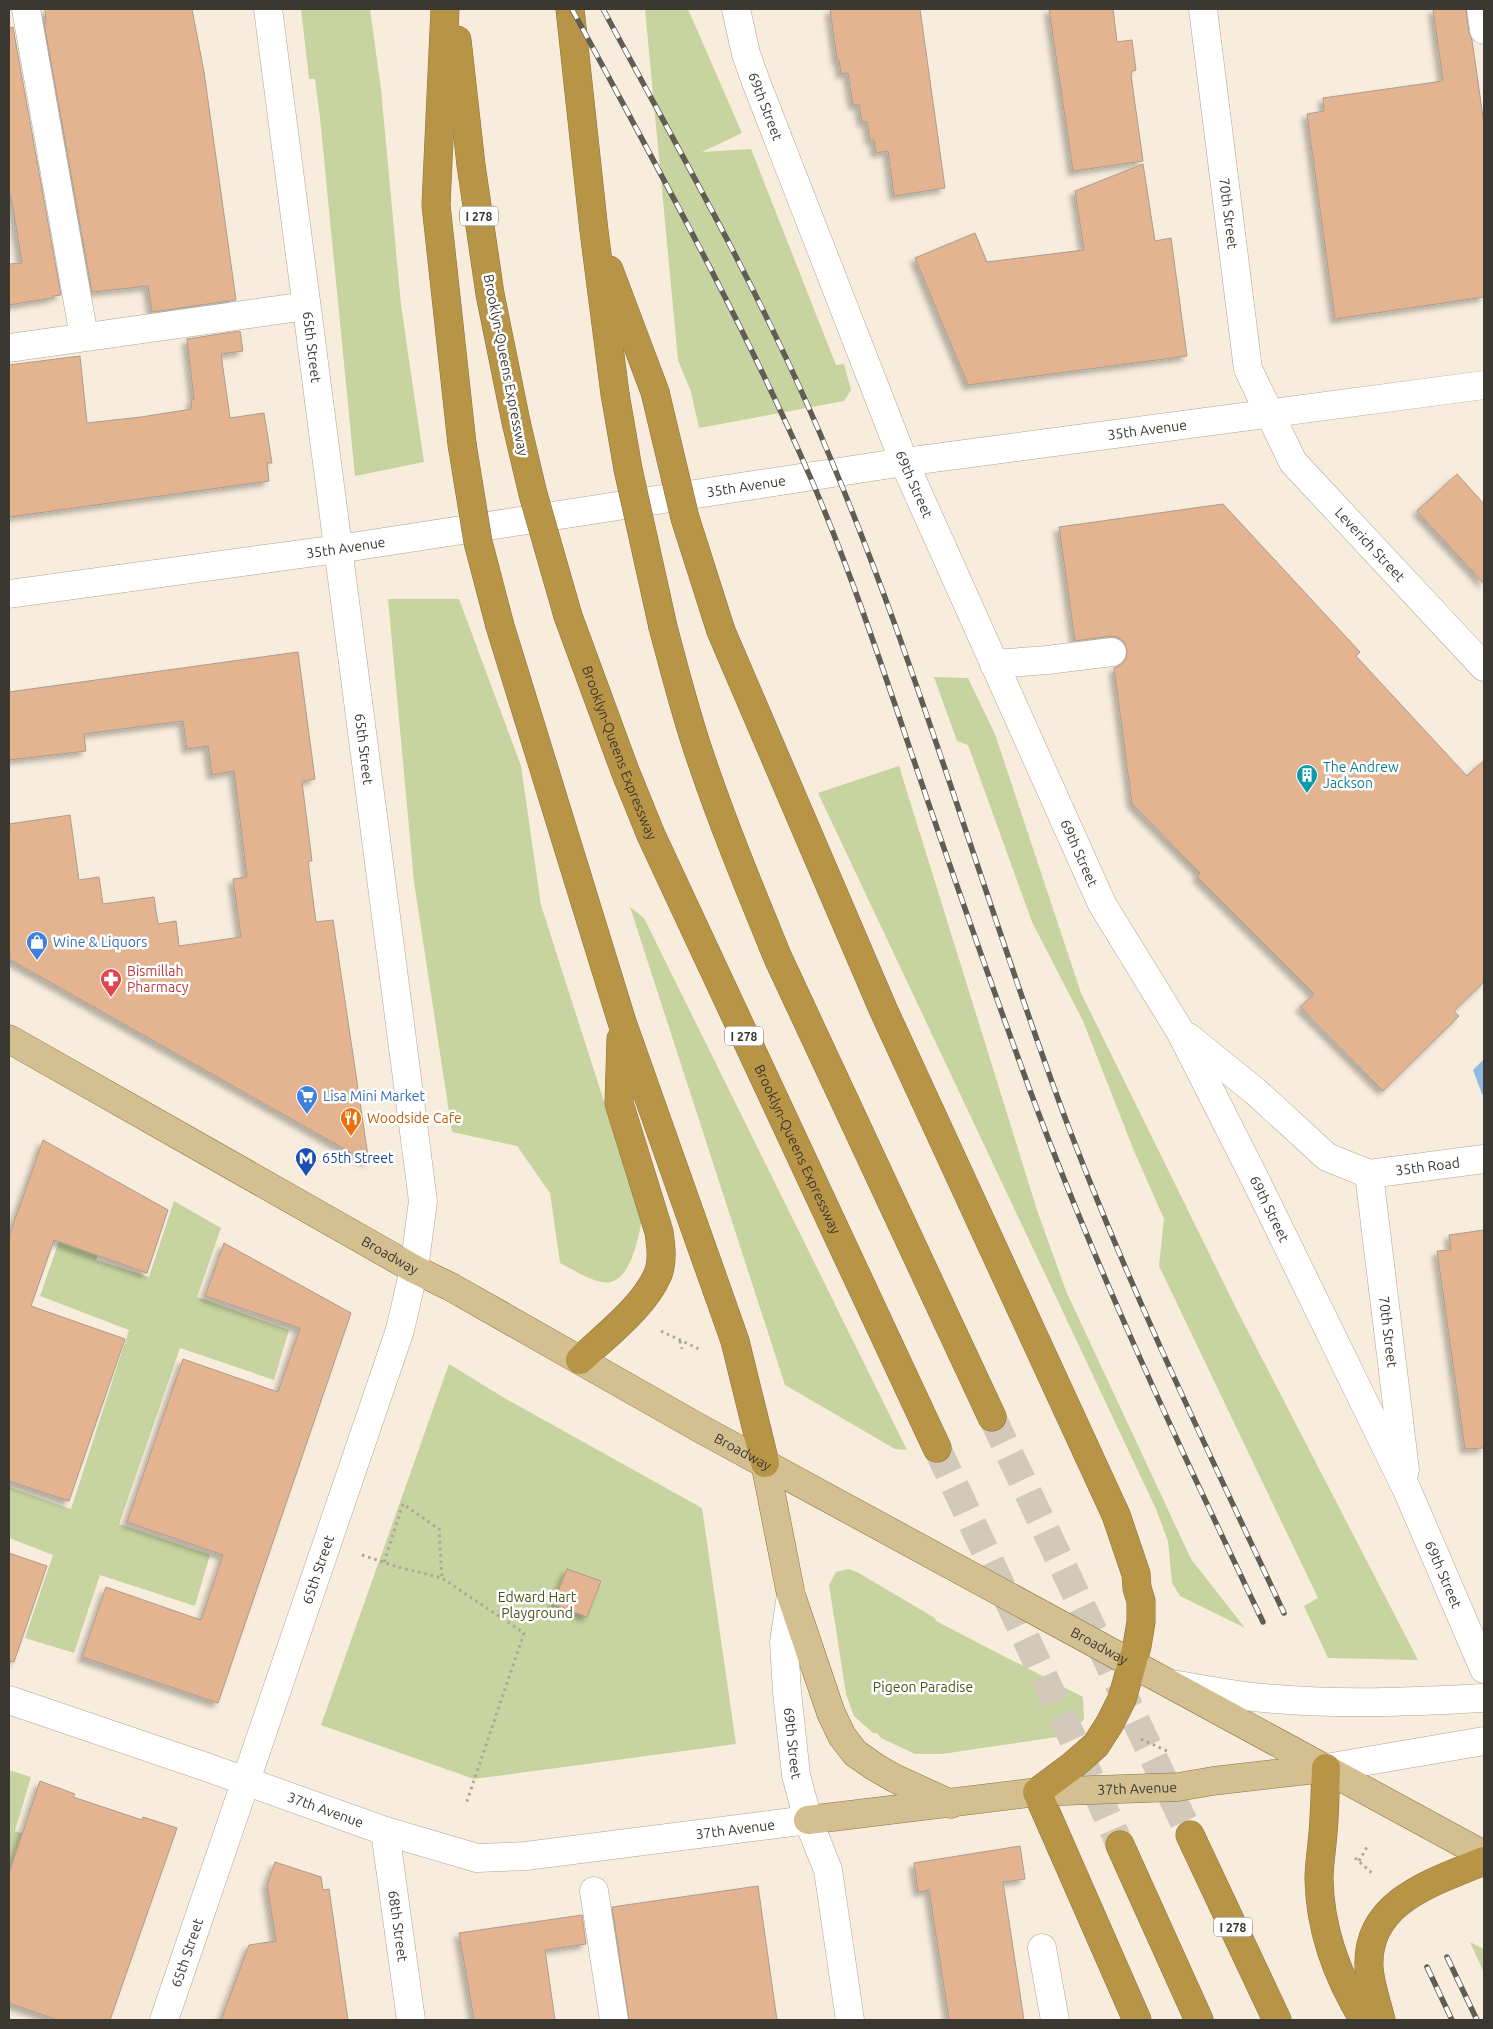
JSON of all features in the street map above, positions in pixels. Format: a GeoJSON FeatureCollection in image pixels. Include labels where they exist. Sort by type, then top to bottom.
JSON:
{"type":"FeatureCollection","features":[{"type":"Feature","properties":{"kind":"highway"},"geometry":{"type":"LineString","coordinates":[[445,9],[436,204],[462,444],[478,542],[500,626],[622,1022],[735,1341],[765,1463]]}},
{"type":"Feature","properties":{"kind":"highway","name":"Brooklyn-Queens Expressway"},"geometry":{"type":"LineString","coordinates":[[454,9],[471,165],[490,294],[533,494],[568,616],[624,771],[659,852],[937,1448]]}},
{"type":"Feature","properties":{"kind":"highway"},"geometry":{"type":"LineString","coordinates":[[570,9],[594,231],[615,394],[628,469],[678,684],[700,758],[771,940],[992,1417]]}},
{"type":"Feature","properties":{"kind":"highway"},"geometry":{"type":"LineString","coordinates":[[594,231],[655,392],[685,518],[721,631],[879,1000],[1077,1427],[1123,1532],[1136,1574],[1137,1588],[1141,1601],[1140,1630],[1122,1699],[1096,1746],[1037,1792],[1137,2020]]}},
{"type":"Feature","properties":{"kind":"highway"},"geometry":{"type":"LineString","coordinates":[[580,1360],[628,1314],[649,1290],[658,1273],[662,1253],[659,1232],[619,1104],[622,1022]]}},
{"type":"Feature","properties":{"kind":"highway"},"geometry":{"type":"LineString","coordinates":[[1326,1768],[1319,1879],[1322,1908],[1334,1963],[1348,1995],[1364,2020]]}},
{"type":"Feature","properties":{"kind":"highway","name":"I 278"},"geometry":{"type":"LineString","coordinates":[[1190,1834],[1277,2020]]}},
{"type":"Feature","properties":{"kind":"highway"},"geometry":{"type":"LineString","coordinates":[[1120,1845],[1199,2020]]}},
{"type":"Feature","properties":{"kind":"highway"},"geometry":{"type":"LineString","coordinates":[[1380,2020],[1369,1969],[1370,1950],[1374,1934],[1382,1919],[1396,1904],[1413,1892],[1484,1861]]}},
{"type":"Feature","properties":{"kind":"main road","name":"Broadway"},"geometry":{"type":"LineString","coordinates":[[9,1040],[700,1429],[1484,1855]]}},
{"type":"Feature","properties":{"kind":"main road","name":"69th Street"},"geometry":{"type":"LineString","coordinates":[[765,1463],[791,1595]]}},
{"type":"Feature","properties":{"kind":"main road"},"geometry":{"type":"LineString","coordinates":[[791,1595],[831,1713],[842,1736],[856,1752],[876,1767],[894,1778],[952,1804]]}},
{"type":"Feature","properties":{"kind":"main road","name":"37th Avenue"},"geometry":{"type":"LineString","coordinates":[[808,1820],[952,1804],[1037,1792],[1178,1787],[1326,1768]]}},
{"type":"Feature","properties":{"kind":"street"},"geometry":{"type":"LineString","coordinates":[[26,9],[84,337]]}},
{"type":"Feature","properties":{"kind":"street","name":"65th Street"},"geometry":{"type":"LineString","coordinates":[[164,2020],[400,1330],[414,1269],[423,1202],[268,9]]}},
{"type":"Feature","properties":{"kind":"street","name":"69th Street"},"geometry":{"type":"LineString","coordinates":[[736,9],[746,54],[756,82],[904,462],[1102,904],[1180,1031],[1407,1490],[1484,1669]]}},
{"type":"Feature","properties":{"kind":"street","name":"70th Street"},"geometry":{"type":"LineString","coordinates":[[1203,9],[1248,369],[1270,413]]}},
{"type":"Feature","properties":{"kind":"street"},"geometry":{"type":"LineString","coordinates":[[1481,9],[1484,30]]}},
{"type":"Feature","properties":{"kind":"street"},"geometry":{"type":"LineString","coordinates":[[9,348],[306,306]]}},
{"type":"Feature","properties":{"kind":"street","name":"35th Avenue"},"geometry":{"type":"LineString","coordinates":[[9,594],[338,549],[904,462],[1484,385]]}},
{"type":"Feature","properties":{"kind":"street","name":"Leverich Street"},"geometry":{"type":"LineString","coordinates":[[1270,413],[1292,462],[1484,667]]}},
{"type":"Feature","properties":{"kind":"street"},"geometry":{"type":"LineString","coordinates":[[994,664],[1112,652]]}},
{"type":"Feature","properties":{"kind":"street"},"geometry":{"type":"LineString","coordinates":[[1180,1031],[1256,1092],[1327,1157],[1369,1174]]}},
{"type":"Feature","properties":{"kind":"street","name":"35th Road"},"geometry":{"type":"LineString","coordinates":[[1369,1174],[1484,1159]]}},
{"type":"Feature","properties":{"kind":"street","name":"70th Street"},"geometry":{"type":"LineString","coordinates":[[1369,1174],[1407,1490]]}},
{"type":"Feature","properties":{"kind":"street","name":"69th Street"},"geometry":{"type":"LineString","coordinates":[[791,1595],[784,1642],[787,1692],[796,1775],[808,1820],[828,1870],[850,2020]]}},
{"type":"Feature","properties":{"kind":"street"},"geometry":{"type":"LineString","coordinates":[[1169,1683],[1262,1698],[1321,1701],[1410,1702],[1484,1698]]}},
{"type":"Feature","properties":{"kind":"street","name":"37th Avenue"},"geometry":{"type":"LineString","coordinates":[[9,1700],[385,1831],[477,1858],[500,1858],[808,1820]]}},
{"type":"Feature","properties":{"kind":"street","name":"37th Avenue"},"geometry":{"type":"LineString","coordinates":[[1326,1768],[1484,1741]]}},
{"type":"Feature","properties":{"kind":"street","name":"68th Street"},"geometry":{"type":"LineString","coordinates":[[385,1831],[411,2020]]}},
{"type":"Feature","properties":{"kind":"street"},"geometry":{"type":"LineString","coordinates":[[594,1891],[614,2020]]}},
{"type":"Feature","properties":{"kind":"street"},"geometry":{"type":"LineString","coordinates":[[1042,1948],[1055,2020]]}},
{"type":"Feature","properties":{"kind":"path"},"geometry":{"type":"LineString","coordinates":[[658,1329],[700,1350]]}},
{"type":"Feature","properties":{"kind":"path"},"geometry":{"type":"LineString","coordinates":[[680,1340],[682,1349]]}},
{"type":"Feature","properties":{"kind":"path"},"geometry":{"type":"LineString","coordinates":[[384,1562],[403,1504],[439,1529],[442,1578]]}},
{"type":"Feature","properties":{"kind":"path"},"geometry":{"type":"LineString","coordinates":[[362,1555],[442,1578],[524,1633],[466,1804]]}},
{"type":"Feature","properties":{"kind":"path"},"geometry":{"type":"LineString","coordinates":[[1138,1738],[1173,1754]]}},
{"type":"Feature","properties":{"kind":"path"},"geometry":{"type":"LineString","coordinates":[[1359,1862],[1367,1847]]}},
{"type":"Feature","properties":{"kind":"path"},"geometry":{"type":"LineString","coordinates":[[1353,1856],[1372,1873]]}},
{"type":"Feature","properties":{"kind":"green space"},"geometry":{"type":"Polygon","coordinates":[[[301,9],[370,9],[381,89],[401,305],[424,462],[355,476],[320,118],[315,79],[309,79],[301,9]]]}},
{"type":"Feature","properties":{"kind":"green space"},"geometry":{"type":"Polygon","coordinates":[[[645,9],[688,9],[742,133],[702,152],[751,149],[836,365],[844,364],[851,390],[844,401],[699,428],[691,392],[678,360],[645,9]]]}},
{"type":"Feature","properties":{"kind":"green space"},"geometry":{"type":"Polygon","coordinates":[[[388,599],[459,599],[521,766],[541,905],[642,1220],[631,1260],[620,1277],[612,1282],[592,1279],[560,1263],[550,1193],[517,1146],[452,1132],[414,882],[388,599]]]}},
{"type":"Feature","properties":{"kind":"green space"},"geometry":{"type":"Polygon","coordinates":[[[934,677],[968,678],[995,734],[1081,993],[1239,1314],[1418,1660],[1328,1658],[1304,1606],[1318,1598],[1159,1266],[1164,1219],[1134,1151],[1083,1021],[1032,922],[968,745],[957,741],[934,677]]]}},
{"type":"Feature","properties":{"kind":"green space"},"geometry":{"type":"Polygon","coordinates":[[[899,766],[1037,1210],[1066,1291],[1191,1559],[1245,1628],[1180,1596],[1172,1583],[1168,1541],[1156,1509],[818,793],[899,766]]]}},
{"type":"Feature","properties":{"kind":"green space"},"geometry":{"type":"Polygon","coordinates":[[[630,907],[644,918],[907,1450],[895,1449],[785,1385],[630,907]]]}},
{"type":"Feature","properties":{"kind":"green space"},"geometry":{"type":"Polygon","coordinates":[[[174,1201],[221,1228],[197,1297],[289,1330],[274,1380],[180,1348],[119,1524],[210,1555],[195,1606],[100,1575],[74,1653],[25,1638],[53,1555],[9,1538],[9,1487],[71,1509],[129,1330],[40,1296],[67,1218],[106,1232],[96,1260],[149,1277],[174,1201]]]}},
{"type":"Feature","properties":{"kind":"green space","name":"Edward Hart Playground"},"geometry":{"type":"Polygon","coordinates":[[[449,1364],[506,1399],[702,1508],[736,1744],[474,1779],[321,1725],[449,1364]]]}},
{"type":"Feature","properties":{"kind":"green space","name":"Pigeon Paradise"},"geometry":{"type":"Polygon","coordinates":[[[848,1569],[857,1572],[935,1618],[936,1621],[1083,1697],[1084,1719],[1071,1735],[942,1754],[915,1754],[881,1738],[877,1733],[873,1733],[854,1716],[846,1694],[829,1585],[836,1572],[848,1569]]]}},
{"type":"Feature","properties":{"kind":"green space"},"geometry":{"type":"Polygon","coordinates":[[[9,1770],[31,1777],[15,1831],[108,1863],[97,1901],[9,1869],[9,1770]]]}},
{"type":"Feature","properties":{"kind":"green space"},"geometry":{"type":"Polygon","coordinates":[[[1470,1942],[1484,1949],[1484,1973],[1470,1942]]]}},
{"type":"Feature","properties":{"kind":"water"},"geometry":{"type":"Polygon","coordinates":[[[1484,1059],[1484,1095],[1473,1070],[1484,1059]]]}},
{"type":"Feature","properties":{"kind":"building"},"geometry":{"type":"Polygon","coordinates":[[[45,9],[192,9],[204,72],[236,300],[152,312],[148,286],[92,292],[44,23],[46,23],[45,9]]]}},
{"type":"Feature","properties":{"kind":"building"},"geometry":{"type":"Polygon","coordinates":[[[830,9],[920,9],[945,188],[894,196],[888,151],[876,153],[874,140],[870,140],[867,122],[862,122],[859,104],[853,105],[848,73],[841,74],[839,60],[837,60],[830,9]]]}},
{"type":"Feature","properties":{"kind":"building"},"geometry":{"type":"Polygon","coordinates":[[[1049,9],[1113,9],[1117,42],[1132,40],[1136,70],[1132,71],[1131,75],[1143,161],[1073,171],[1049,9]]]}},
{"type":"Feature","properties":{"kind":"building"},"geometry":{"type":"Polygon","coordinates":[[[1433,9],[1466,9],[1472,40],[1484,124],[1484,297],[1335,319],[1307,114],[1324,111],[1323,98],[1443,81],[1433,9]]]}},
{"type":"Feature","properties":{"kind":"building"},"geometry":{"type":"Polygon","coordinates":[[[13,27],[61,295],[9,305],[9,264],[22,263],[11,196],[9,196],[9,28],[13,27]]]}},
{"type":"Feature","properties":{"kind":"building"},"geometry":{"type":"Polygon","coordinates":[[[1143,164],[1155,241],[1171,238],[1187,356],[968,385],[915,258],[975,233],[987,262],[1084,250],[1075,191],[1143,164]]]}},
{"type":"Feature","properties":{"kind":"building"},"geometry":{"type":"Polygon","coordinates":[[[240,331],[243,351],[221,354],[230,418],[264,413],[272,463],[267,463],[269,481],[9,517],[9,365],[80,356],[87,423],[141,417],[192,409],[191,400],[194,399],[187,339],[240,331]]]}},
{"type":"Feature","properties":{"kind":"building"},"geometry":{"type":"Polygon","coordinates":[[[1457,474],[1484,504],[1484,584],[1417,511],[1457,474]]]}},
{"type":"Feature","properties":{"kind":"building","name":"The Andrew Jackson"},"geometry":{"type":"Polygon","coordinates":[[[1223,504],[1360,652],[1356,656],[1467,776],[1484,760],[1484,982],[1454,1011],[1459,1016],[1383,1091],[1300,1007],[1314,994],[1197,877],[1200,873],[1132,804],[1114,668],[1121,665],[1126,659],[1127,650],[1124,642],[1118,637],[1110,636],[1075,641],[1059,527],[1223,504]]]}},
{"type":"Feature","properties":{"kind":"building"},"geometry":{"type":"Polygon","coordinates":[[[298,652],[315,779],[302,782],[312,861],[308,861],[316,922],[333,920],[369,1163],[9,959],[9,824],[70,815],[79,880],[99,877],[103,904],[154,897],[158,924],[176,921],[179,946],[241,937],[233,879],[247,877],[234,771],[212,775],[208,746],[187,749],[183,721],[84,734],[86,751],[9,760],[9,692],[298,652]]]}},
{"type":"Feature","properties":{"kind":"building"},"geometry":{"type":"Polygon","coordinates":[[[43,1140],[168,1210],[147,1273],[54,1240],[31,1306],[125,1339],[69,1501],[9,1481],[9,1236],[43,1140]]]}},
{"type":"Feature","properties":{"kind":"building"},"geometry":{"type":"Polygon","coordinates":[[[1484,1230],[1484,1448],[1465,1449],[1437,1251],[1451,1250],[1449,1235],[1484,1230]]]}},
{"type":"Feature","properties":{"kind":"building"},"geometry":{"type":"Polygon","coordinates":[[[224,1243],[351,1313],[218,1703],[82,1657],[106,1587],[201,1620],[223,1555],[127,1522],[183,1359],[278,1392],[300,1328],[205,1296],[224,1243]]]}},
{"type":"Feature","properties":{"kind":"building"},"geometry":{"type":"Polygon","coordinates":[[[9,1553],[47,1566],[14,1662],[9,1661],[9,1553]]]}},
{"type":"Feature","properties":{"kind":"building"},"geometry":{"type":"Polygon","coordinates":[[[567,1569],[601,1581],[587,1617],[553,1604],[567,1569]]]}},
{"type":"Feature","properties":{"kind":"building"},"geometry":{"type":"Polygon","coordinates":[[[40,1781],[75,1794],[73,1797],[142,1820],[143,1817],[177,1828],[110,2020],[57,2020],[9,2003],[9,1873],[40,1781]]]}},
{"type":"Feature","properties":{"kind":"building"},"geometry":{"type":"Polygon","coordinates":[[[1020,1846],[1025,1879],[1003,1882],[1024,2020],[949,2020],[929,1890],[918,1892],[914,1863],[1020,1846]]]}},
{"type":"Feature","properties":{"kind":"building"},"geometry":{"type":"Polygon","coordinates":[[[275,1862],[321,1877],[323,1890],[329,1889],[348,2020],[221,2020],[249,1945],[276,1941],[267,1885],[275,1862]]]}},
{"type":"Feature","properties":{"kind":"building"},"geometry":{"type":"Polygon","coordinates":[[[758,1886],[777,2020],[629,2020],[612,1907],[758,1886]]]}},
{"type":"Feature","properties":{"kind":"building"},"geometry":{"type":"Polygon","coordinates":[[[582,1915],[586,1944],[545,1950],[555,2020],[474,2020],[459,1933],[582,1915]]]}},
{"type":"Feature","properties":{"kind":"tunnel"},"geometry":{"type":"LineString","coordinates":[[992,1417],[1190,1835]]}},
{"type":"Feature","properties":{"kind":"tunnel"},"geometry":{"type":"LineString","coordinates":[[937,1448],[1071,1735],[1120,1845]]}},
{"type":"Feature","properties":{"kind":"railway"},"geometry":{"type":"LineString","coordinates":[[572,9],[727,301],[757,361],[812,481],[865,617],[965,909],[1047,1135],[1134,1346],[1263,1622]]}},
{"type":"Feature","properties":{"kind":"railway"},"geometry":{"type":"LineString","coordinates":[[603,9],[735,255],[785,355],[845,493],[911,669],[1032,1026],[1089,1179],[1169,1367],[1284,1613]]}},
{"type":"Feature","properties":{"kind":"railway"},"geometry":{"type":"LineString","coordinates":[[1447,1957],[1477,2020]]}},
{"type":"Feature","properties":{"kind":"railway"},"geometry":{"type":"LineString","coordinates":[[1427,1967],[1452,2020]]}},
{"type":"Feature","properties":{"kind":"place","name":"The Andrew Jackson"},"geometry":{"type":"Point","coordinates":[1307,794]}},
{"type":"Feature","properties":{"kind":"place","name":"Wine & Liquors"},"geometry":{"type":"Point","coordinates":[37,961]}},
{"type":"Feature","properties":{"kind":"place","name":"Bismillah Pharmacy"},"geometry":{"type":"Point","coordinates":[111,998]}},
{"type":"Feature","properties":{"kind":"place","name":"Lisa Mini Market"},"geometry":{"type":"Point","coordinates":[307,1115]}},
{"type":"Feature","properties":{"kind":"place","name":"Woodside Cafe"},"geometry":{"type":"Point","coordinates":[351,1137]}},
{"type":"Feature","properties":{"kind":"place","name":"65th Street"},"geometry":{"type":"Point","coordinates":[306,1177]}}]}
